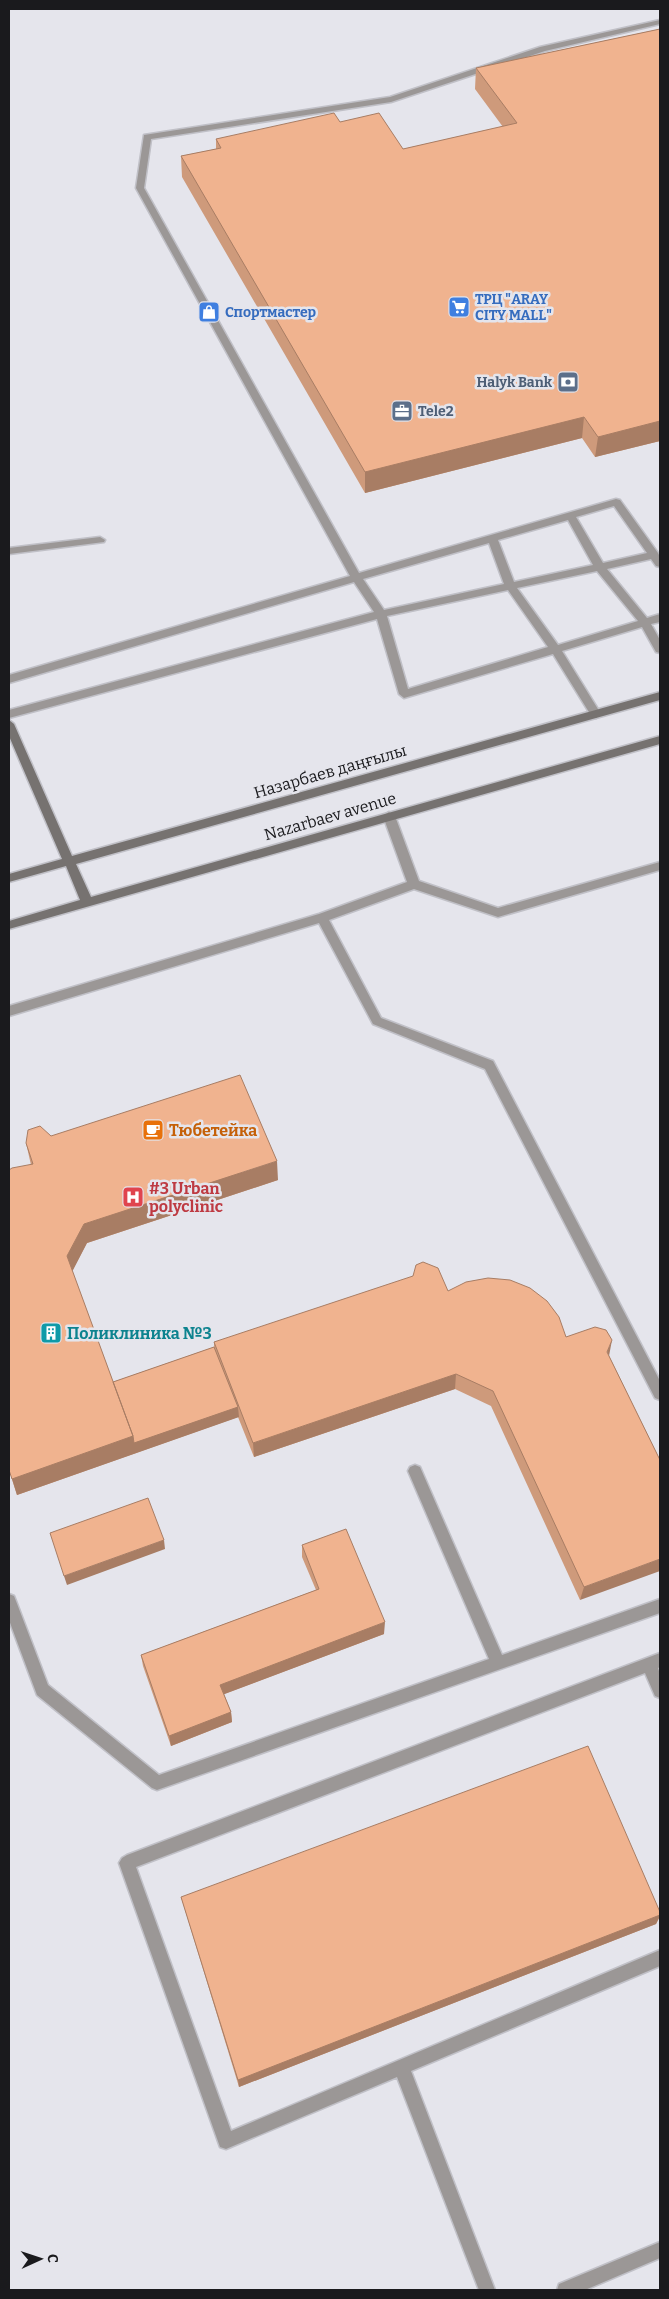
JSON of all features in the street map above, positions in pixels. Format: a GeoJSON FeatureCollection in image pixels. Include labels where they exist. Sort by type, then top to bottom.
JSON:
{"type":"FeatureCollection","features":[{"type":"Feature","properties":{"kind":"main road","name":"Назарбаев даңғылы"},"geometry":{"type":"LineString","coordinates":[[9,878],[660,696]]}},
{"type":"Feature","properties":{"kind":"main road"},"geometry":{"type":"LineString","coordinates":[[9,724],[87,902]]}},
{"type":"Feature","properties":{"kind":"main road","name":"Nazarbaev avenue"},"geometry":{"type":"LineString","coordinates":[[9,925],[660,740]]}},
{"type":"Feature","properties":{"kind":"lane"},"geometry":{"type":"LineString","coordinates":[[660,22],[543,49],[391,99],[147,137],[140,188],[356,578],[381,614],[404,694],[660,618]]}},
{"type":"Feature","properties":{"kind":"lane"},"geometry":{"type":"LineString","coordinates":[[9,679],[616,502],[657,559],[600,567],[381,614],[9,714]]}},
{"type":"Feature","properties":{"kind":"lane"},"geometry":{"type":"LineString","coordinates":[[570,515],[600,567],[645,623],[660,649]]}},
{"type":"Feature","properties":{"kind":"lane"},"geometry":{"type":"LineString","coordinates":[[492,538],[510,586],[555,649],[596,714]]}},
{"type":"Feature","properties":{"kind":"lane"},"geometry":{"type":"LineString","coordinates":[[9,551],[100,540]]}},
{"type":"Feature","properties":{"kind":"lane"},"geometry":{"type":"LineString","coordinates":[[389,816],[414,884]]}},
{"type":"Feature","properties":{"kind":"lane"},"geometry":{"type":"LineString","coordinates":[[9,1011],[322,918],[414,884],[498,913],[660,866]]}},
{"type":"Feature","properties":{"kind":"lane"},"geometry":{"type":"LineString","coordinates":[[322,918],[376,1021],[489,1065],[660,1394]]}},
{"type":"Feature","properties":{"kind":"lane"},"geometry":{"type":"LineString","coordinates":[[415,1471],[498,1663]]}},
{"type":"Feature","properties":{"kind":"lane"},"geometry":{"type":"LineString","coordinates":[[9,1601],[42,1690],[158,1783],[660,1606]]}},
{"type":"Feature","properties":{"kind":"lane"},"geometry":{"type":"LineString","coordinates":[[660,1691],[655,1663],[127,1863],[226,2141],[660,1958]]}},
{"type":"Feature","properties":{"kind":"lane"},"geometry":{"type":"LineString","coordinates":[[401,2068],[487,2290]]}},
{"type":"Feature","properties":{"kind":"lane"},"geometry":{"type":"LineString","coordinates":[[565,2290],[660,2250]]}},
{"type":"Feature","properties":{"kind":"building","name":"ТРЦ \"ARAY CITY MALL\""},"geometry":{"type":"Polygon","coordinates":[[[660,29],[660,421],[598,437],[584,417],[365,472],[181,156],[221,148],[216,139],[334,113],[340,122],[379,113],[403,149],[517,123],[476,68],[660,29]]]}},
{"type":"Feature","properties":{"kind":"building","name":"Поликлиника №3"},"geometry":{"type":"Polygon","coordinates":[[[240,1075],[277,1161],[84,1224],[67,1256],[133,1436],[12,1479],[9,1470],[9,1170],[33,1164],[26,1143],[28,1130],[40,1126],[51,1136],[240,1075]]]}},
{"type":"Feature","properties":{"kind":"building"},"geometry":{"type":"Polygon","coordinates":[[[423,1262],[438,1268],[448,1291],[466,1282],[488,1278],[510,1280],[530,1288],[547,1301],[559,1317],[566,1337],[595,1327],[606,1330],[612,1340],[607,1352],[660,1460],[660,1559],[584,1587],[493,1391],[456,1374],[253,1443],[214,1342],[413,1276],[416,1265],[423,1262]]]}},
{"type":"Feature","properties":{"kind":"building"},"geometry":{"type":"Polygon","coordinates":[[[214,1347],[238,1407],[134,1443],[113,1382],[214,1347]]]}},
{"type":"Feature","properties":{"kind":"building"},"geometry":{"type":"Polygon","coordinates":[[[148,1498],[164,1540],[64,1576],[50,1533],[148,1498]]]}},
{"type":"Feature","properties":{"kind":"building"},"geometry":{"type":"Polygon","coordinates":[[[346,1529],[385,1622],[220,1685],[231,1712],[169,1736],[141,1655],[319,1589],[302,1545],[346,1529]]]}},
{"type":"Feature","properties":{"kind":"building"},"geometry":{"type":"Polygon","coordinates":[[[588,1746],[660,1915],[238,2080],[181,1897],[588,1746]]]}},
{"type":"Feature","properties":{"kind":"place","name":"ТРЦ \"ARAY CITY MALL\""},"geometry":{"type":"Point","coordinates":[459,307]}},
{"type":"Feature","properties":{"kind":"place","name":"Спортмастер"},"geometry":{"type":"Point","coordinates":[209,312]}},
{"type":"Feature","properties":{"kind":"place","name":"Halyk Bank"},"geometry":{"type":"Point","coordinates":[568,382]}},
{"type":"Feature","properties":{"kind":"place","name":"Tele2"},"geometry":{"type":"Point","coordinates":[402,411]}},
{"type":"Feature","properties":{"kind":"place","name":"Тюбетейка"},"geometry":{"type":"Point","coordinates":[153,1130]}},
{"type":"Feature","properties":{"kind":"place","name":"#3 Urban polyclinic"},"geometry":{"type":"Point","coordinates":[133,1197]}},
{"type":"Feature","properties":{"kind":"place","name":"Поликлиника №3"},"geometry":{"type":"Point","coordinates":[51,1333]}}]}
